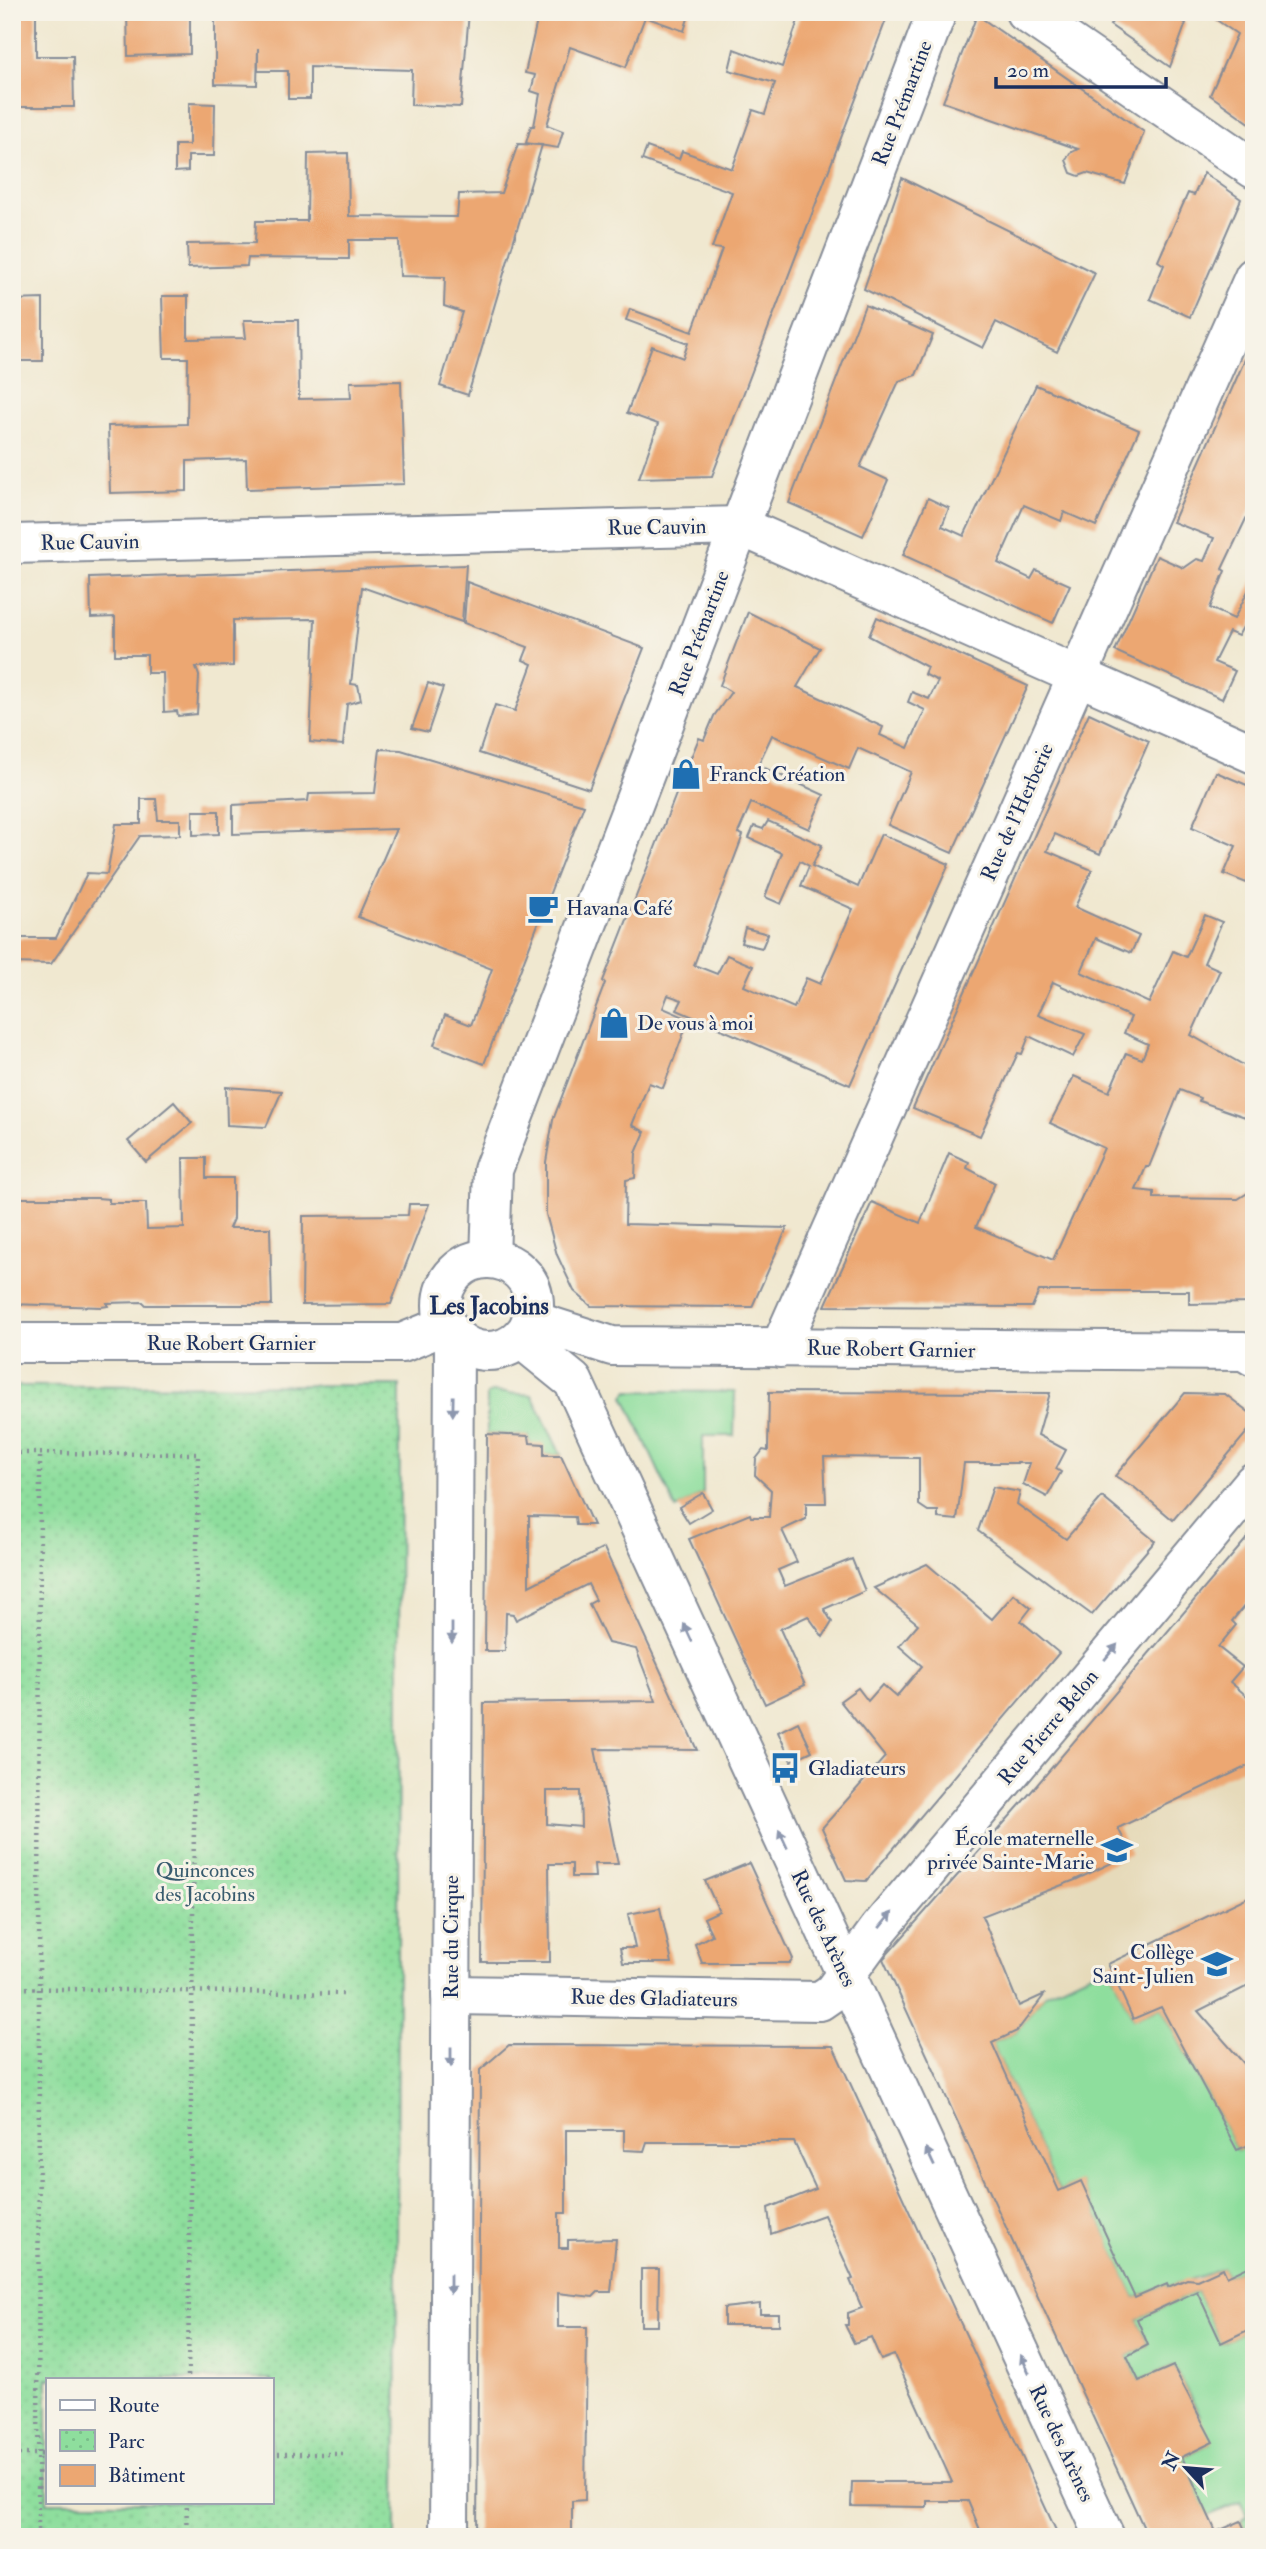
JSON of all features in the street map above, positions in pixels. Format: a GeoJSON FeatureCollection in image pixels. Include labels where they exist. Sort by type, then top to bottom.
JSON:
{"type":"FeatureCollection","features":[{"type":"Feature","properties":{"kind":"street","name":"Rue Prémartine"},"geometry":{"type":"LineString","coordinates":[[490,1259],[493,1170],[937,12]]}},
{"type":"Feature","properties":{"kind":"street"},"geometry":{"type":"LineString","coordinates":[[1025,12],[1254,169]]}},
{"type":"Feature","properties":{"kind":"street","name":"Rue de l'Herberie"},"geometry":{"type":"LineString","coordinates":[[780,1348],[1254,277]]}},
{"type":"Feature","properties":{"kind":"street","name":"Rue Cauvin"},"geometry":{"type":"LineString","coordinates":[[12,544],[740,526],[1254,754]]}},
{"type":"Feature","properties":{"kind":"street"},"geometry":{"type":"LineString","coordinates":[[490,1259],[508,1264],[523,1275],[533,1299],[526,1329],[505,1348],[482,1351],[468,1347],[450,1331],[442,1301],[452,1276],[474,1261],[490,1259]]}},
{"type":"Feature","properties":{"kind":"street","name":"Rue Robert Garnier"},"geometry":{"type":"LineString","coordinates":[[526,1329],[612,1346],[1244,1352],[1254,1357]]}},
{"type":"Feature","properties":{"kind":"street","name":"Rue des Arènes"},"geometry":{"type":"LineString","coordinates":[[526,1329],[573,1381],[1105,2537]]}},
{"type":"Feature","properties":{"kind":"street","name":"Rue Robert Garnier"},"geometry":{"type":"LineString","coordinates":[[12,1343],[402,1343],[450,1331]]}},
{"type":"Feature","properties":{"kind":"street","name":"Rue du Cirque"},"geometry":{"type":"LineString","coordinates":[[449,2537],[450,1331]]}},
{"type":"Feature","properties":{"kind":"street","name":"Rue Pierre Belon"},"geometry":{"type":"LineString","coordinates":[[846,1975],[879,1929],[1254,1482]]}},
{"type":"Feature","properties":{"kind":"street","name":"Rue des Gladiateurs"},"geometry":{"type":"LineString","coordinates":[[451,1995],[820,2001],[833,1993],[846,1975]]}},
{"type":"Feature","properties":{"kind":"path"},"geometry":{"type":"LineString","coordinates":[[12,1453],[198,1454],[188,2378]]}},
{"type":"Feature","properties":{"kind":"path"},"geometry":{"type":"LineString","coordinates":[[38,2537],[40,1454]]}},
{"type":"Feature","properties":{"kind":"path"},"geometry":{"type":"LineString","coordinates":[[12,1988],[347,1994]]}},
{"type":"Feature","properties":{"kind":"path"},"geometry":{"type":"LineString","coordinates":[[12,2455],[46,2454]]}},
{"type":"Feature","properties":{"kind":"path"},"geometry":{"type":"LineString","coordinates":[[273,2454],[345,2454]]}},
{"type":"Feature","properties":{"kind":"path"},"geometry":{"type":"LineString","coordinates":[[186,2537],[187,2504]]}},
{"type":"Feature","properties":{"kind":"shaded area","name":"École maternelle privée Sainte-Marie"},"geometry":{"type":"Polygon","coordinates":[[[1254,1702],[1254,2075],[1185,1995],[1193,1991],[1166,1936],[925,2049],[883,1959],[1019,1806],[1254,1702]]]}},
{"type":"Feature","properties":{"kind":"green space","name":"Quinconces des Jacobins"},"geometry":{"type":"Polygon","coordinates":[[[400,1385],[396,2537],[12,2537],[12,1386],[400,1385]]]}},
{"type":"Feature","properties":{"kind":"green space"},"geometry":{"type":"Polygon","coordinates":[[[628,1391],[735,1392],[734,1436],[703,1436],[703,1493],[676,1509],[624,1396],[628,1391]]]}},
{"type":"Feature","properties":{"kind":"green space"},"geometry":{"type":"Polygon","coordinates":[[[492,1392],[532,1395],[561,1455],[544,1455],[530,1443],[529,1436],[487,1434],[487,1395],[492,1392]]]}},
{"type":"Feature","properties":{"kind":"green space"},"geometry":{"type":"Polygon","coordinates":[[[1108,1964],[1133,2019],[1161,2007],[1237,2150],[1254,2143],[1254,2264],[1227,2277],[1223,2268],[1168,2287],[1167,2284],[1135,2298],[1081,2182],[1059,2191],[992,2043],[1017,2031],[1045,1994],[1108,1964]]]}},
{"type":"Feature","properties":{"kind":"green space"},"geometry":{"type":"Polygon","coordinates":[[[1197,2291],[1221,2343],[1254,2327],[1254,2537],[1248,2537],[1241,2521],[1247,2515],[1240,2502],[1208,2516],[1182,2457],[1211,2443],[1198,2417],[1200,2415],[1173,2366],[1139,2381],[1127,2356],[1148,2345],[1137,2319],[1197,2291]]]}},
{"type":"Feature","properties":{"kind":"building"},"geometry":{"type":"Polygon","coordinates":[[[12,12],[36,12],[36,56],[73,56],[74,107],[12,107],[12,12]]]}},
{"type":"Feature","properties":{"kind":"building"},"geometry":{"type":"Polygon","coordinates":[[[127,12],[190,12],[190,54],[128,56],[127,12]]]}},
{"type":"Feature","properties":{"kind":"building"},"geometry":{"type":"Polygon","coordinates":[[[215,12],[469,12],[461,107],[411,105],[412,70],[310,67],[310,99],[288,99],[288,71],[258,71],[258,48],[257,85],[215,84],[215,12]]]}},
{"type":"Feature","properties":{"kind":"building"},"geometry":{"type":"Polygon","coordinates":[[[539,12],[690,12],[684,31],[645,17],[626,67],[570,47],[547,125],[563,131],[558,148],[526,143],[531,126],[534,126],[540,94],[531,91],[535,75],[525,73],[539,12]]]}},
{"type":"Feature","properties":{"kind":"building"},"geometry":{"type":"Polygon","coordinates":[[[801,12],[889,12],[712,476],[639,478],[658,424],[627,413],[652,346],[683,358],[688,343],[626,320],[630,309],[692,332],[722,249],[712,248],[732,192],[642,160],[647,147],[679,159],[682,151],[732,169],[753,110],[765,114],[775,83],[729,70],[734,49],[782,67],[801,12]]]}},
{"type":"Feature","properties":{"kind":"building"},"geometry":{"type":"Polygon","coordinates":[[[1119,12],[1163,12],[1186,23],[1170,67],[1110,25],[1119,12]]]}},
{"type":"Feature","properties":{"kind":"building"},"geometry":{"type":"Polygon","coordinates":[[[1218,12],[1254,12],[1254,126],[1210,95],[1237,34],[1215,19],[1218,12]]]}},
{"type":"Feature","properties":{"kind":"building"},"geometry":{"type":"Polygon","coordinates":[[[977,15],[1144,132],[1125,184],[1087,173],[1079,176],[1071,173],[1066,160],[1070,153],[1078,149],[943,102],[977,15]]]}},
{"type":"Feature","properties":{"kind":"building"},"geometry":{"type":"Polygon","coordinates":[[[189,103],[215,104],[214,156],[188,156],[188,171],[175,172],[175,145],[189,145],[189,103]]]}},
{"type":"Feature","properties":{"kind":"building"},"geometry":{"type":"Polygon","coordinates":[[[518,144],[542,145],[468,395],[440,386],[462,312],[444,306],[445,277],[400,276],[399,240],[349,240],[349,259],[248,258],[247,266],[188,268],[187,244],[255,243],[256,221],[307,221],[308,154],[348,153],[349,216],[457,217],[459,194],[501,193],[518,144]]]}},
{"type":"Feature","properties":{"kind":"building"},"geometry":{"type":"Polygon","coordinates":[[[1204,173],[1241,199],[1190,317],[1150,299],[1164,265],[1158,261],[1188,193],[1194,195],[1204,173]]]}},
{"type":"Feature","properties":{"kind":"building"},"geometry":{"type":"Polygon","coordinates":[[[902,178],[1095,273],[1057,352],[996,322],[983,348],[864,289],[902,178]]]}},
{"type":"Feature","properties":{"kind":"building"},"geometry":{"type":"Polygon","coordinates":[[[162,296],[188,296],[188,339],[246,338],[244,320],[298,320],[299,399],[351,398],[350,382],[401,381],[404,484],[247,489],[246,459],[187,461],[187,491],[110,493],[108,426],[187,424],[188,358],[164,358],[162,296]]]}},
{"type":"Feature","properties":{"kind":"building"},"geometry":{"type":"Polygon","coordinates":[[[43,299],[43,361],[17,361],[17,426],[12,427],[12,300],[43,299]]]}},
{"type":"Feature","properties":{"kind":"building"},"geometry":{"type":"Polygon","coordinates":[[[865,305],[933,335],[916,375],[899,381],[860,467],[888,480],[863,536],[789,503],[865,305]]]}},
{"type":"Feature","properties":{"kind":"building"},"geometry":{"type":"Polygon","coordinates":[[[1246,357],[1254,362],[1254,502],[1222,569],[1225,571],[1210,608],[1234,619],[1254,579],[1254,618],[1249,629],[1243,627],[1238,636],[1229,632],[1214,662],[1235,671],[1222,699],[1115,651],[1157,556],[1184,568],[1197,559],[1204,561],[1214,538],[1173,522],[1246,357]]]}},
{"type":"Feature","properties":{"kind":"building"},"geometry":{"type":"Polygon","coordinates":[[[1036,385],[1139,430],[1096,526],[1064,512],[1061,521],[1024,505],[998,563],[1031,579],[1036,570],[1070,585],[1053,623],[903,555],[928,498],[949,508],[942,526],[964,536],[1036,385]]]}},
{"type":"Feature","properties":{"kind":"building"},"geometry":{"type":"Polygon","coordinates":[[[466,565],[462,622],[362,587],[351,684],[358,685],[361,700],[347,704],[343,745],[310,742],[315,619],[233,620],[233,666],[196,667],[199,676],[197,714],[178,716],[177,711],[164,712],[163,673],[147,673],[147,655],[115,655],[115,617],[91,618],[90,578],[466,565]]]}},
{"type":"Feature","properties":{"kind":"building"},"geometry":{"type":"Polygon","coordinates":[[[467,582],[644,648],[589,789],[479,753],[495,705],[515,711],[532,664],[523,660],[528,647],[464,623],[467,582]]]}},
{"type":"Feature","properties":{"kind":"building"},"geometry":{"type":"Polygon","coordinates":[[[748,612],[820,648],[797,687],[883,727],[880,735],[908,748],[925,710],[908,702],[912,692],[929,699],[938,681],[924,674],[927,667],[869,636],[877,617],[1028,686],[952,853],[888,825],[911,772],[858,748],[849,769],[772,735],[758,765],[824,795],[809,829],[751,803],[738,833],[743,835],[694,965],[717,974],[727,955],[753,966],[744,986],[794,1008],[806,978],[820,984],[853,909],[801,886],[809,866],[800,861],[781,904],[765,897],[782,853],[749,838],[754,826],[763,829],[768,821],[822,845],[812,866],[858,887],[881,834],[949,864],[850,1085],[677,1010],[682,1000],[668,995],[663,1008],[689,1019],[663,1088],[649,1083],[632,1125],[645,1132],[636,1153],[635,1178],[626,1180],[625,1224],[787,1228],[752,1307],[591,1306],[574,1291],[557,1255],[546,1214],[546,1162],[553,1120],[605,983],[603,981],[699,738],[704,740],[714,716],[731,692],[720,685],[748,612]]]}},
{"type":"Feature","properties":{"kind":"building"},"geometry":{"type":"Polygon","coordinates":[[[428,683],[443,688],[428,732],[412,728],[428,683]]]}},
{"type":"Feature","properties":{"kind":"building"},"geometry":{"type":"Polygon","coordinates":[[[1089,713],[1149,741],[1100,854],[1055,834],[1047,851],[1092,870],[1075,907],[1139,936],[1131,953],[1096,938],[1081,972],[1149,1003],[1173,951],[1186,957],[1205,915],[1222,922],[1204,963],[1220,970],[1191,1035],[1254,1071],[1254,1120],[1199,1101],[1200,1098],[1180,1090],[1149,1167],[1146,1167],[1136,1190],[1154,1192],[1154,1198],[1238,1199],[1254,1189],[1254,1303],[1189,1304],[1189,1291],[1039,1291],[1032,1307],[825,1306],[872,1202],[920,1223],[949,1153],[969,1162],[967,1168],[995,1183],[976,1227],[1053,1260],[1104,1148],[1050,1123],[1074,1076],[1109,1092],[1126,1053],[1142,1059],[1148,1044],[1124,1033],[1131,1017],[1053,982],[1038,1015],[1085,1034],[1073,1057],[1029,1036],[1022,1054],[1018,1053],[980,1136],[913,1108],[1089,713]]]}},
{"type":"Feature","properties":{"kind":"building"},"geometry":{"type":"Polygon","coordinates":[[[380,749],[401,750],[584,805],[484,1064],[434,1045],[445,1015],[471,1025],[492,969],[358,917],[396,829],[233,834],[233,805],[308,801],[309,794],[375,793],[380,749]]]}},
{"type":"Feature","properties":{"kind":"building"},"geometry":{"type":"Polygon","coordinates":[[[1216,772],[1254,788],[1254,886],[1224,874],[1236,846],[1192,827],[1216,772]]]}},
{"type":"Feature","properties":{"kind":"building"},"geometry":{"type":"Polygon","coordinates":[[[141,799],[156,799],[158,820],[180,820],[180,835],[140,836],[51,964],[12,963],[12,909],[18,909],[18,938],[56,938],[87,873],[107,874],[116,824],[141,824],[141,799]]]}},
{"type":"Feature","properties":{"kind":"building"},"geometry":{"type":"Polygon","coordinates":[[[193,811],[219,811],[219,834],[193,835],[193,811]]]}},
{"type":"Feature","properties":{"kind":"building"},"geometry":{"type":"Polygon","coordinates":[[[745,928],[768,934],[762,948],[741,943],[745,928]]]}},
{"type":"Feature","properties":{"kind":"building"},"geometry":{"type":"Polygon","coordinates":[[[226,1087],[282,1091],[266,1127],[227,1125],[226,1087]]]}},
{"type":"Feature","properties":{"kind":"building"},"geometry":{"type":"Polygon","coordinates":[[[174,1102],[192,1123],[146,1162],[128,1141],[174,1102]]]}},
{"type":"Feature","properties":{"kind":"building"},"geometry":{"type":"Polygon","coordinates":[[[183,1158],[206,1158],[206,1178],[233,1178],[233,1219],[229,1228],[270,1228],[272,1305],[146,1305],[143,1302],[107,1303],[108,1306],[101,1307],[12,1304],[12,1198],[97,1198],[109,1199],[109,1203],[146,1203],[147,1229],[184,1228],[183,1158]]]}},
{"type":"Feature","properties":{"kind":"building"},"geometry":{"type":"Polygon","coordinates":[[[409,1204],[429,1204],[391,1304],[302,1305],[303,1216],[408,1215],[409,1204]]]}},
{"type":"Feature","properties":{"kind":"building"},"geometry":{"type":"Polygon","coordinates":[[[769,1392],[1050,1393],[1038,1435],[1066,1450],[1056,1469],[1061,1472],[1047,1497],[1023,1484],[1030,1463],[964,1463],[957,1520],[938,1518],[938,1511],[928,1511],[919,1505],[919,1458],[824,1457],[826,1503],[806,1503],[806,1519],[782,1530],[797,1562],[778,1570],[785,1586],[852,1559],[865,1591],[824,1609],[832,1622],[823,1637],[808,1616],[780,1629],[805,1685],[765,1704],[689,1539],[750,1514],[751,1517],[769,1517],[771,1490],[755,1475],[756,1459],[763,1450],[768,1451],[769,1392]]]}},
{"type":"Feature","properties":{"kind":"building"},"geometry":{"type":"Polygon","coordinates":[[[1185,1393],[1225,1394],[1254,1416],[1254,1424],[1173,1520],[1134,1487],[1115,1476],[1185,1393]]]}},
{"type":"Feature","properties":{"kind":"building"},"geometry":{"type":"Polygon","coordinates":[[[487,1434],[529,1436],[530,1443],[544,1444],[544,1455],[561,1455],[593,1525],[576,1525],[575,1517],[529,1516],[529,1586],[604,1548],[697,1750],[595,1749],[618,1864],[594,1864],[595,1877],[572,1877],[572,1864],[549,1864],[550,1962],[482,1962],[484,1703],[656,1701],[636,1649],[608,1643],[589,1604],[596,1600],[588,1584],[516,1620],[513,1614],[506,1613],[505,1651],[485,1651],[487,1434]],[[547,1791],[547,1824],[581,1827],[580,1791],[547,1791]]]}},
{"type":"Feature","properties":{"kind":"building"},"geometry":{"type":"Polygon","coordinates":[[[993,1487],[1020,1492],[1017,1504],[1066,1539],[1102,1497],[1155,1541],[1092,1615],[978,1531],[993,1487]]]}},
{"type":"Feature","properties":{"kind":"building"},"geometry":{"type":"Polygon","coordinates":[[[703,1493],[712,1509],[689,1523],[679,1507],[703,1493]]]}},
{"type":"Feature","properties":{"kind":"building"},"geometry":{"type":"Polygon","coordinates":[[[1254,1530],[1254,1594],[1232,1621],[1236,1625],[1218,1647],[1243,1667],[1230,1682],[1254,1702],[1254,1763],[1118,1828],[1131,1854],[1075,1880],[982,1916],[1019,2006],[1045,1994],[1017,2031],[992,2043],[1059,2191],[1081,2181],[1135,2298],[1167,2284],[1168,2287],[1187,2279],[1197,2280],[1223,2268],[1227,2277],[1254,2264],[1254,2327],[1221,2343],[1197,2291],[1137,2319],[1148,2345],[1127,2356],[1139,2381],[1173,2366],[1213,2442],[1182,2457],[1216,2532],[1241,2521],[1248,2537],[1148,2537],[883,1959],[1019,1806],[1254,1530]]]}},
{"type":"Feature","properties":{"kind":"building"},"geometry":{"type":"Polygon","coordinates":[[[927,1564],[992,1619],[1014,1594],[1031,1608],[1021,1621],[1059,1653],[866,1881],[846,1880],[822,1828],[885,1757],[840,1701],[858,1688],[868,1701],[882,1685],[896,1697],[922,1666],[899,1646],[918,1624],[874,1588],[927,1564]]]}},
{"type":"Feature","properties":{"kind":"building"},"geometry":{"type":"Polygon","coordinates":[[[798,1722],[812,1751],[791,1761],[778,1732],[798,1722]]]}},
{"type":"Feature","properties":{"kind":"building"},"geometry":{"type":"Polygon","coordinates":[[[749,1863],[793,1959],[790,1963],[702,1963],[695,1944],[712,1935],[704,1918],[719,1911],[705,1881],[749,1863]]]}},
{"type":"Feature","properties":{"kind":"building"},"geometry":{"type":"Polygon","coordinates":[[[1254,1894],[1254,1983],[1198,2011],[1254,2075],[1254,2143],[1237,2150],[1161,2007],[1133,2019],[1108,1964],[1254,1894]]]}},
{"type":"Feature","properties":{"kind":"building"},"geometry":{"type":"Polygon","coordinates":[[[660,1908],[672,1963],[623,1963],[620,1948],[635,1948],[628,1914],[660,1908]]]}},
{"type":"Feature","properties":{"kind":"building"},"geometry":{"type":"Polygon","coordinates":[[[509,2045],[833,2046],[1059,2537],[983,2537],[968,2501],[927,2501],[927,2507],[851,2506],[852,2482],[952,2482],[894,2355],[881,2360],[871,2337],[854,2343],[845,2325],[848,2325],[848,2313],[862,2308],[850,2280],[853,2279],[824,2215],[771,2234],[768,2208],[816,2189],[794,2142],[647,2142],[644,2151],[624,2150],[624,2130],[566,2130],[566,2213],[559,2213],[559,2248],[568,2248],[568,2240],[616,2239],[611,2292],[598,2292],[593,2297],[558,2293],[558,2327],[587,2327],[585,2500],[572,2501],[572,2537],[477,2537],[480,2070],[509,2045]]]}},
{"type":"Feature","properties":{"kind":"building"},"geometry":{"type":"Polygon","coordinates":[[[641,2269],[659,2269],[658,2326],[641,2326],[641,2269]]]}},
{"type":"Feature","properties":{"kind":"building"},"geometry":{"type":"Polygon","coordinates":[[[760,2304],[760,2314],[779,2314],[779,2325],[724,2325],[724,2308],[760,2304]]]}},
{"type":"Feature","properties":{"kind":"place","name":"Franck Création"},"geometry":{"type":"Point","coordinates":[686,774]}},
{"type":"Feature","properties":{"kind":"place","name":"Havana Café"},"geometry":{"type":"Point","coordinates":[543,908]}},
{"type":"Feature","properties":{"kind":"place","name":"De vous à moi"},"geometry":{"type":"Point","coordinates":[614,1023]}},
{"type":"Feature","properties":{"kind":"place","name":"Gladiateurs"},"geometry":{"type":"Point","coordinates":[785,1768]}},
{"type":"Feature","properties":{"kind":"place","name":"École maternelle privée Sainte-Marie"},"geometry":{"type":"Point","coordinates":[1117,1850]}},
{"type":"Feature","properties":{"kind":"place","name":"Collège Saint-Julien"},"geometry":{"type":"Point","coordinates":[1217,1964]}},
{"type":"Feature","properties":{"kind":"district","name":"Les Jacobins"},"geometry":{"type":"Point","coordinates":[489,1306]}}]}
